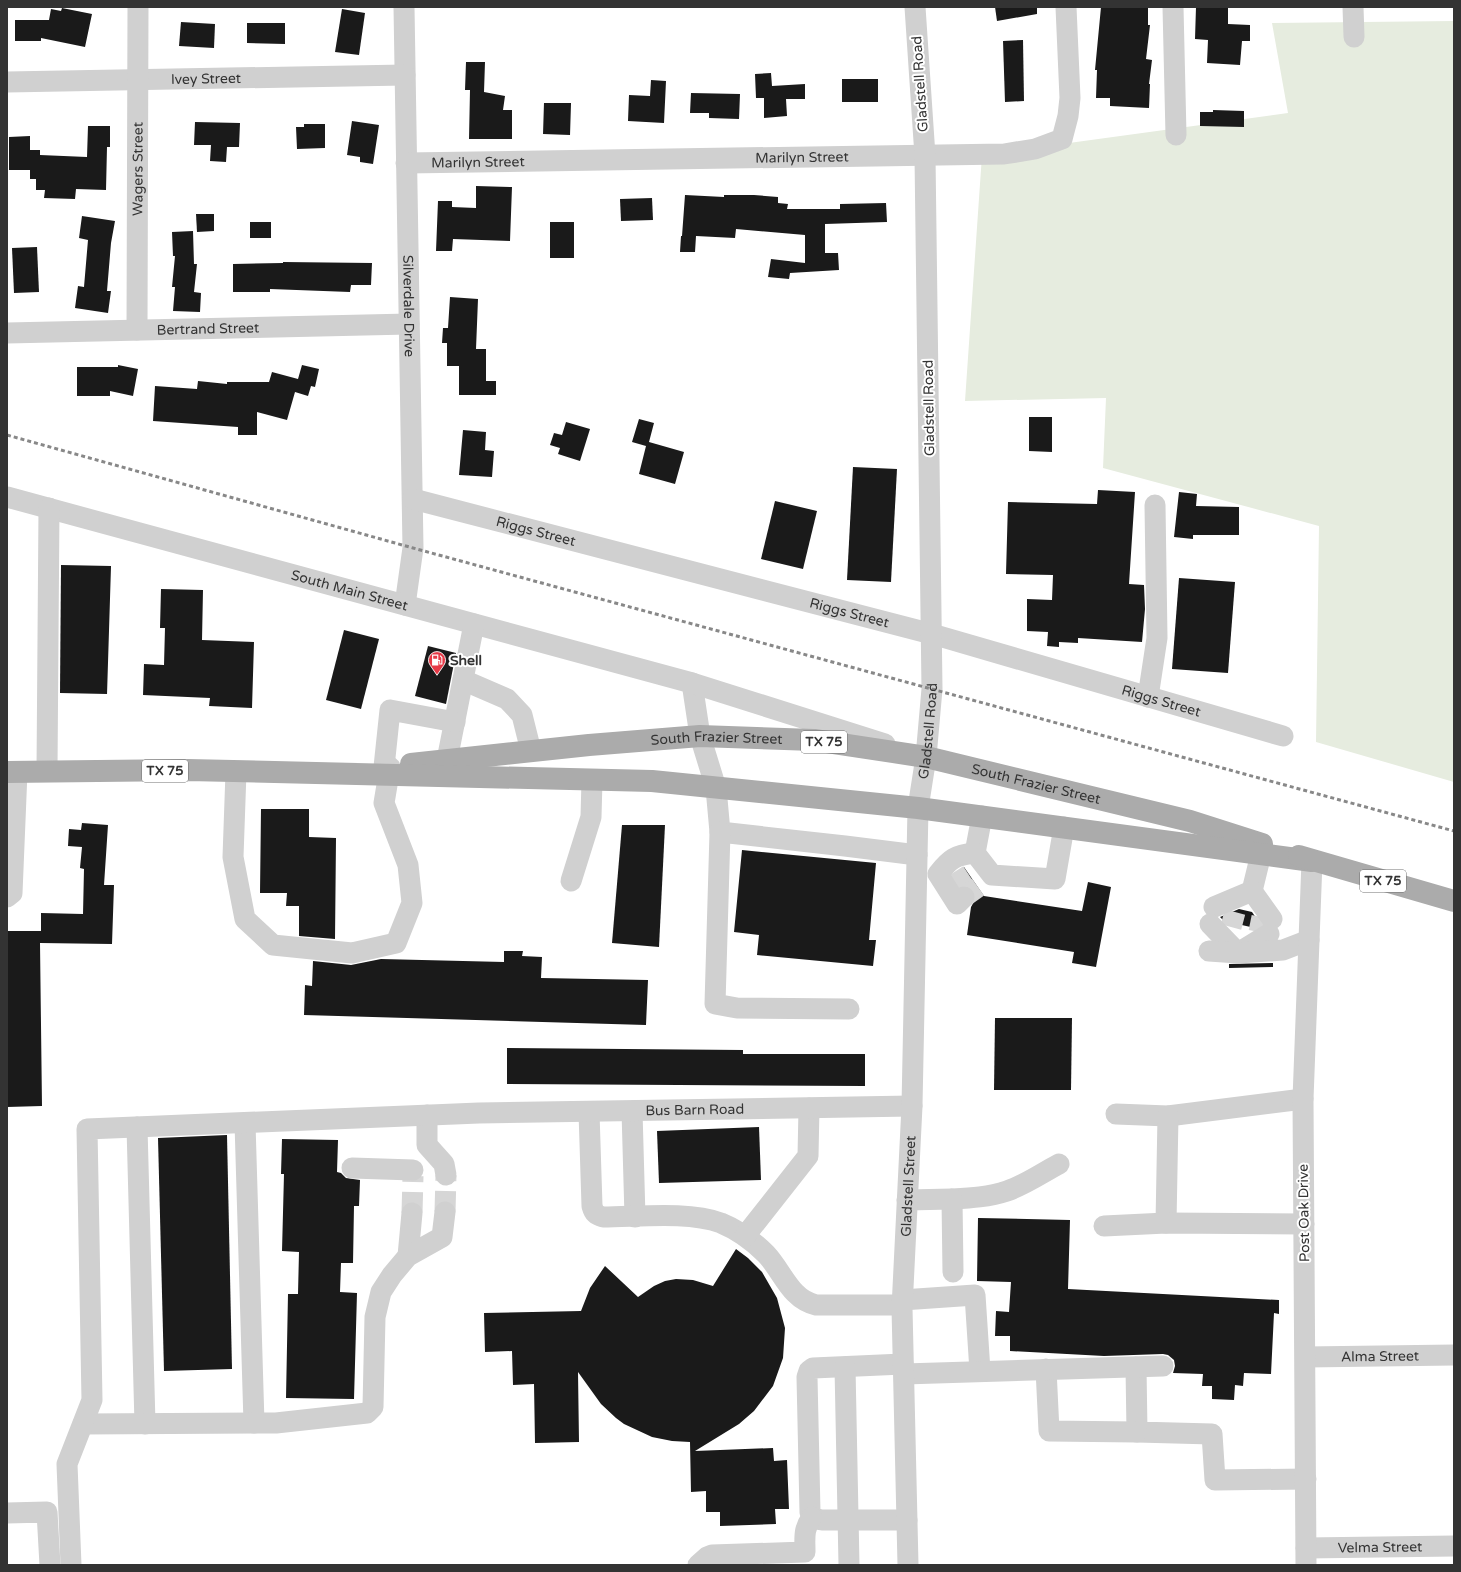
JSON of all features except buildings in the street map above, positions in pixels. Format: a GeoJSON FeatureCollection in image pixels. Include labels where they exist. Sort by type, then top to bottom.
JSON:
{"type":"FeatureCollection","features":[{"type":"Feature","properties":{"kind":"main road","name":"South Frazier Street"},"geometry":{"type":"LineString","coordinates":[[12,772],[188,770],[324,774],[388,770],[447,760],[700,736],[814,740],[926,757],[1190,821],[1312,861],[1454,901]]}},
{"type":"Feature","properties":{"kind":"main road","name":"South Frazier Street"},"geometry":{"type":"LineString","coordinates":[[388,770],[592,780],[652,781],[918,808],[1312,861]]}},
{"type":"Feature","properties":{"kind":"street","name":"Wagers Street"},"geometry":{"type":"LineString","coordinates":[[137,330],[139,80],[138,7]]}},
{"type":"Feature","properties":{"kind":"street","name":"Silverdale Drive"},"geometry":{"type":"LineString","coordinates":[[404,7],[413,499],[413,548],[405,605]]}},
{"type":"Feature","properties":{"kind":"street","name":"Gladstell Road"},"geometry":{"type":"LineString","coordinates":[[915,7],[925,156],[932,634],[932,689],[926,757],[918,808]]}},
{"type":"Feature","properties":{"kind":"street","name":"Marilyn Street"},"geometry":{"type":"LineString","coordinates":[[406,163],[925,156],[1004,154],[1035,149],[1062,139],[1068,116],[1070,98],[1066,7]]}},
{"type":"Feature","properties":{"kind":"street"},"geometry":{"type":"LineString","coordinates":[[1173,7],[1176,135]]}},
{"type":"Feature","properties":{"kind":"street"},"geometry":{"type":"LineString","coordinates":[[1353,7],[1354,37]]}},
{"type":"Feature","properties":{"kind":"street","name":"Ivey Street"},"geometry":{"type":"LineString","coordinates":[[7,82],[406,75]]}},
{"type":"Feature","properties":{"kind":"street","name":"Bertrand Street"},"geometry":{"type":"LineString","coordinates":[[7,333],[409,324]]}},
{"type":"Feature","properties":{"kind":"street","name":"Riggs Street"},"geometry":{"type":"LineString","coordinates":[[413,499],[932,634],[1283,736]]}},
{"type":"Feature","properties":{"kind":"street","name":"South Main Street"},"geometry":{"type":"LineString","coordinates":[[8,503],[49,508],[692,683],[926,757]]}},
{"type":"Feature","properties":{"kind":"street"},"geometry":{"type":"LineString","coordinates":[[1148,697],[1157,638],[1155,505]]}},
{"type":"Feature","properties":{"kind":"street"},"geometry":{"type":"LineString","coordinates":[[47,772],[49,508]]}},
{"type":"Feature","properties":{"kind":"street"},"geometry":{"type":"LineString","coordinates":[[447,760],[474,624]]}},
{"type":"Feature","properties":{"kind":"street"},"geometry":{"type":"LineString","coordinates":[[463,680],[507,699],[522,715],[531,751]]}},
{"type":"Feature","properties":{"kind":"street"},"geometry":{"type":"LineString","coordinates":[[692,683],[700,736],[716,788],[720,832],[715,1004],[737,1008],[849,1009]]}},
{"type":"Feature","properties":{"kind":"street"},"geometry":{"type":"LineString","coordinates":[[236,772],[233,857],[245,919],[273,945],[352,953],[396,942],[412,902],[408,865],[384,802],[388,770],[390,710],[455,722]]}},
{"type":"Feature","properties":{"kind":"street"},"geometry":{"type":"LineString","coordinates":[[7,897],[12,894],[12,772]]}},
{"type":"Feature","properties":{"kind":"street"},"geometry":{"type":"LineString","coordinates":[[572,881],[591,817],[592,780]]}},
{"type":"Feature","properties":{"kind":"street","name":"Gladstell Street"},"geometry":{"type":"LineString","coordinates":[[908,1565],[902,1302],[906,1200],[912,1106],[918,808]]}},
{"type":"Feature","properties":{"kind":"street"},"geometry":{"type":"LineString","coordinates":[[971,878],[982,816]]}},
{"type":"Feature","properties":{"kind":"street"},"geometry":{"type":"LineString","coordinates":[[915,901],[971,878],[1055,880],[1064,827]]}},
{"type":"Feature","properties":{"kind":"street"},"geometry":{"type":"LineString","coordinates":[[720,832],[917,855]]}},
{"type":"Feature","properties":{"kind":"street"},"geometry":{"type":"LineString","coordinates":[[1238,953],[1241,921],[1252,891],[1261,854]]}},
{"type":"Feature","properties":{"kind":"street","name":"Post Oak Drive"},"geometry":{"type":"LineString","coordinates":[[1306,1556],[1306,1357],[1303,1099],[1312,861]]}},
{"type":"Feature","properties":{"kind":"street"},"geometry":{"type":"LineString","coordinates":[[1238,953],[1241,921],[1252,891]]}},
{"type":"Feature","properties":{"kind":"street"},"geometry":{"type":"LineString","coordinates":[[1209,951],[1238,953],[1283,950],[1309,940]]}},
{"type":"Feature","properties":{"kind":"street"},"geometry":{"type":"LineString","coordinates":[[1116,1114],[1168,1116],[1303,1099]]}},
{"type":"Feature","properties":{"kind":"street","name":"Bus Barn Road"},"geometry":{"type":"LineString","coordinates":[[83,1424],[92,1400],[87,1129],[479,1113],[912,1106]]}},
{"type":"Feature","properties":{"kind":"street"},"geometry":{"type":"LineString","coordinates":[[745,1236],[808,1156],[809,1108]]}},
{"type":"Feature","properties":{"kind":"street"},"geometry":{"type":"LineString","coordinates":[[632,1111],[635,1217]]}},
{"type":"Feature","properties":{"kind":"street"},"geometry":{"type":"LineString","coordinates":[[589,1112],[592,1206],[594,1213],[597,1216],[669,1216],[702,1218],[721,1223],[745,1236],[767,1255],[797,1296],[810,1304],[902,1302],[975,1295],[980,1371]]}},
{"type":"Feature","properties":{"kind":"street"},"geometry":{"type":"LineString","coordinates":[[352,1168],[413,1173],[427,1144],[427,1115]]}},
{"type":"Feature","properties":{"kind":"street"},"geometry":{"type":"LineString","coordinates":[[1166,1223],[1168,1116]]}},
{"type":"Feature","properties":{"kind":"street"},"geometry":{"type":"LineString","coordinates":[[245,1123],[254,1423]]}},
{"type":"Feature","properties":{"kind":"street"},"geometry":{"type":"LineString","coordinates":[[136,1127],[145,1424]]}},
{"type":"Feature","properties":{"kind":"street"},"geometry":{"type":"LineString","coordinates":[[427,1144],[444,1164],[446,1175]]}},
{"type":"Feature","properties":{"kind":"street"},"geometry":{"type":"LineString","coordinates":[[906,1200],[978,1197],[1005,1191],[1059,1164]]}},
{"type":"Feature","properties":{"kind":"street"},"geometry":{"type":"LineString","coordinates":[[952,1199],[953,1272]]}},
{"type":"Feature","properties":{"kind":"street"},"geometry":{"type":"LineString","coordinates":[[71,1565],[67,1464],[83,1424],[276,1423],[367,1413],[373,1407],[375,1317],[381,1292],[392,1275],[408,1256],[442,1237],[445,1212]]}},
{"type":"Feature","properties":{"kind":"street"},"geometry":{"type":"LineString","coordinates":[[408,1256],[412,1213]]}},
{"type":"Feature","properties":{"kind":"street"},"geometry":{"type":"LineString","coordinates":[[1104,1226],[1166,1223],[1304,1224]]}},
{"type":"Feature","properties":{"kind":"street","name":"Alma Street"},"geometry":{"type":"LineString","coordinates":[[1306,1357],[1454,1355]]}},
{"type":"Feature","properties":{"kind":"street"},"geometry":{"type":"LineString","coordinates":[[812,1517],[810,1512],[807,1377],[809,1371],[813,1368],[845,1367],[980,1371],[1163,1366]]}},
{"type":"Feature","properties":{"kind":"street"},"geometry":{"type":"LineString","coordinates":[[845,1367],[849,1565]]}},
{"type":"Feature","properties":{"kind":"street"},"geometry":{"type":"LineString","coordinates":[[1136,1367],[1136,1432]]}},
{"type":"Feature","properties":{"kind":"street"},"geometry":{"type":"LineString","coordinates":[[1046,1369],[1049,1431],[1212,1434],[1215,1480],[1306,1479]]}},
{"type":"Feature","properties":{"kind":"street"},"geometry":{"type":"LineString","coordinates":[[7,1513],[47,1512],[50,1565]]}},
{"type":"Feature","properties":{"kind":"street"},"geometry":{"type":"LineString","coordinates":[[812,1517],[822,1520],[907,1520]]}},
{"type":"Feature","properties":{"kind":"street"},"geometry":{"type":"LineString","coordinates":[[698,1565],[707,1557],[712,1555],[805,1559],[805,1531],[806,1526],[812,1517]]}},
{"type":"Feature","properties":{"kind":"street","name":"Velma Street"},"geometry":{"type":"LineString","coordinates":[[1306,1556],[1454,1546]]}},
{"type":"Feature","properties":{"kind":"shaded area"},"geometry":{"type":"Polygon","coordinates":[[[1454,21],[1454,782],[1316,742],[1319,526],[1103,468],[1106,398],[965,401],[982,155],[1288,113],[1272,23],[1454,21]]]}},
{"type":"Feature","properties":{"kind":"tunnel"},"geometry":{"type":"LineString","coordinates":[[955,884],[969,875]]}},
{"type":"Feature","properties":{"kind":"tunnel"},"geometry":{"type":"LineString","coordinates":[[964,897],[978,887]]}},
{"type":"Feature","properties":{"kind":"tunnel"},"geometry":{"type":"LineString","coordinates":[[1231,927],[1235,912]]}},
{"type":"Feature","properties":{"kind":"tunnel"},"geometry":{"type":"LineString","coordinates":[[1259,932],[1262,917]]}},
{"type":"Feature","properties":{"kind":"tunnel"},"geometry":{"type":"LineString","coordinates":[[445,1212],[446,1175]]}},
{"type":"Feature","properties":{"kind":"tunnel"},"geometry":{"type":"LineString","coordinates":[[412,1213],[413,1176]]}},
{"type":"Feature","properties":{"kind":"railway"},"geometry":{"type":"LineString","coordinates":[[7,435],[413,548],[1454,831]]}},
{"type":"Feature","properties":{"kind":"place","name":"Shell"},"geometry":{"type":"Point","coordinates":[437,675]}}]}
